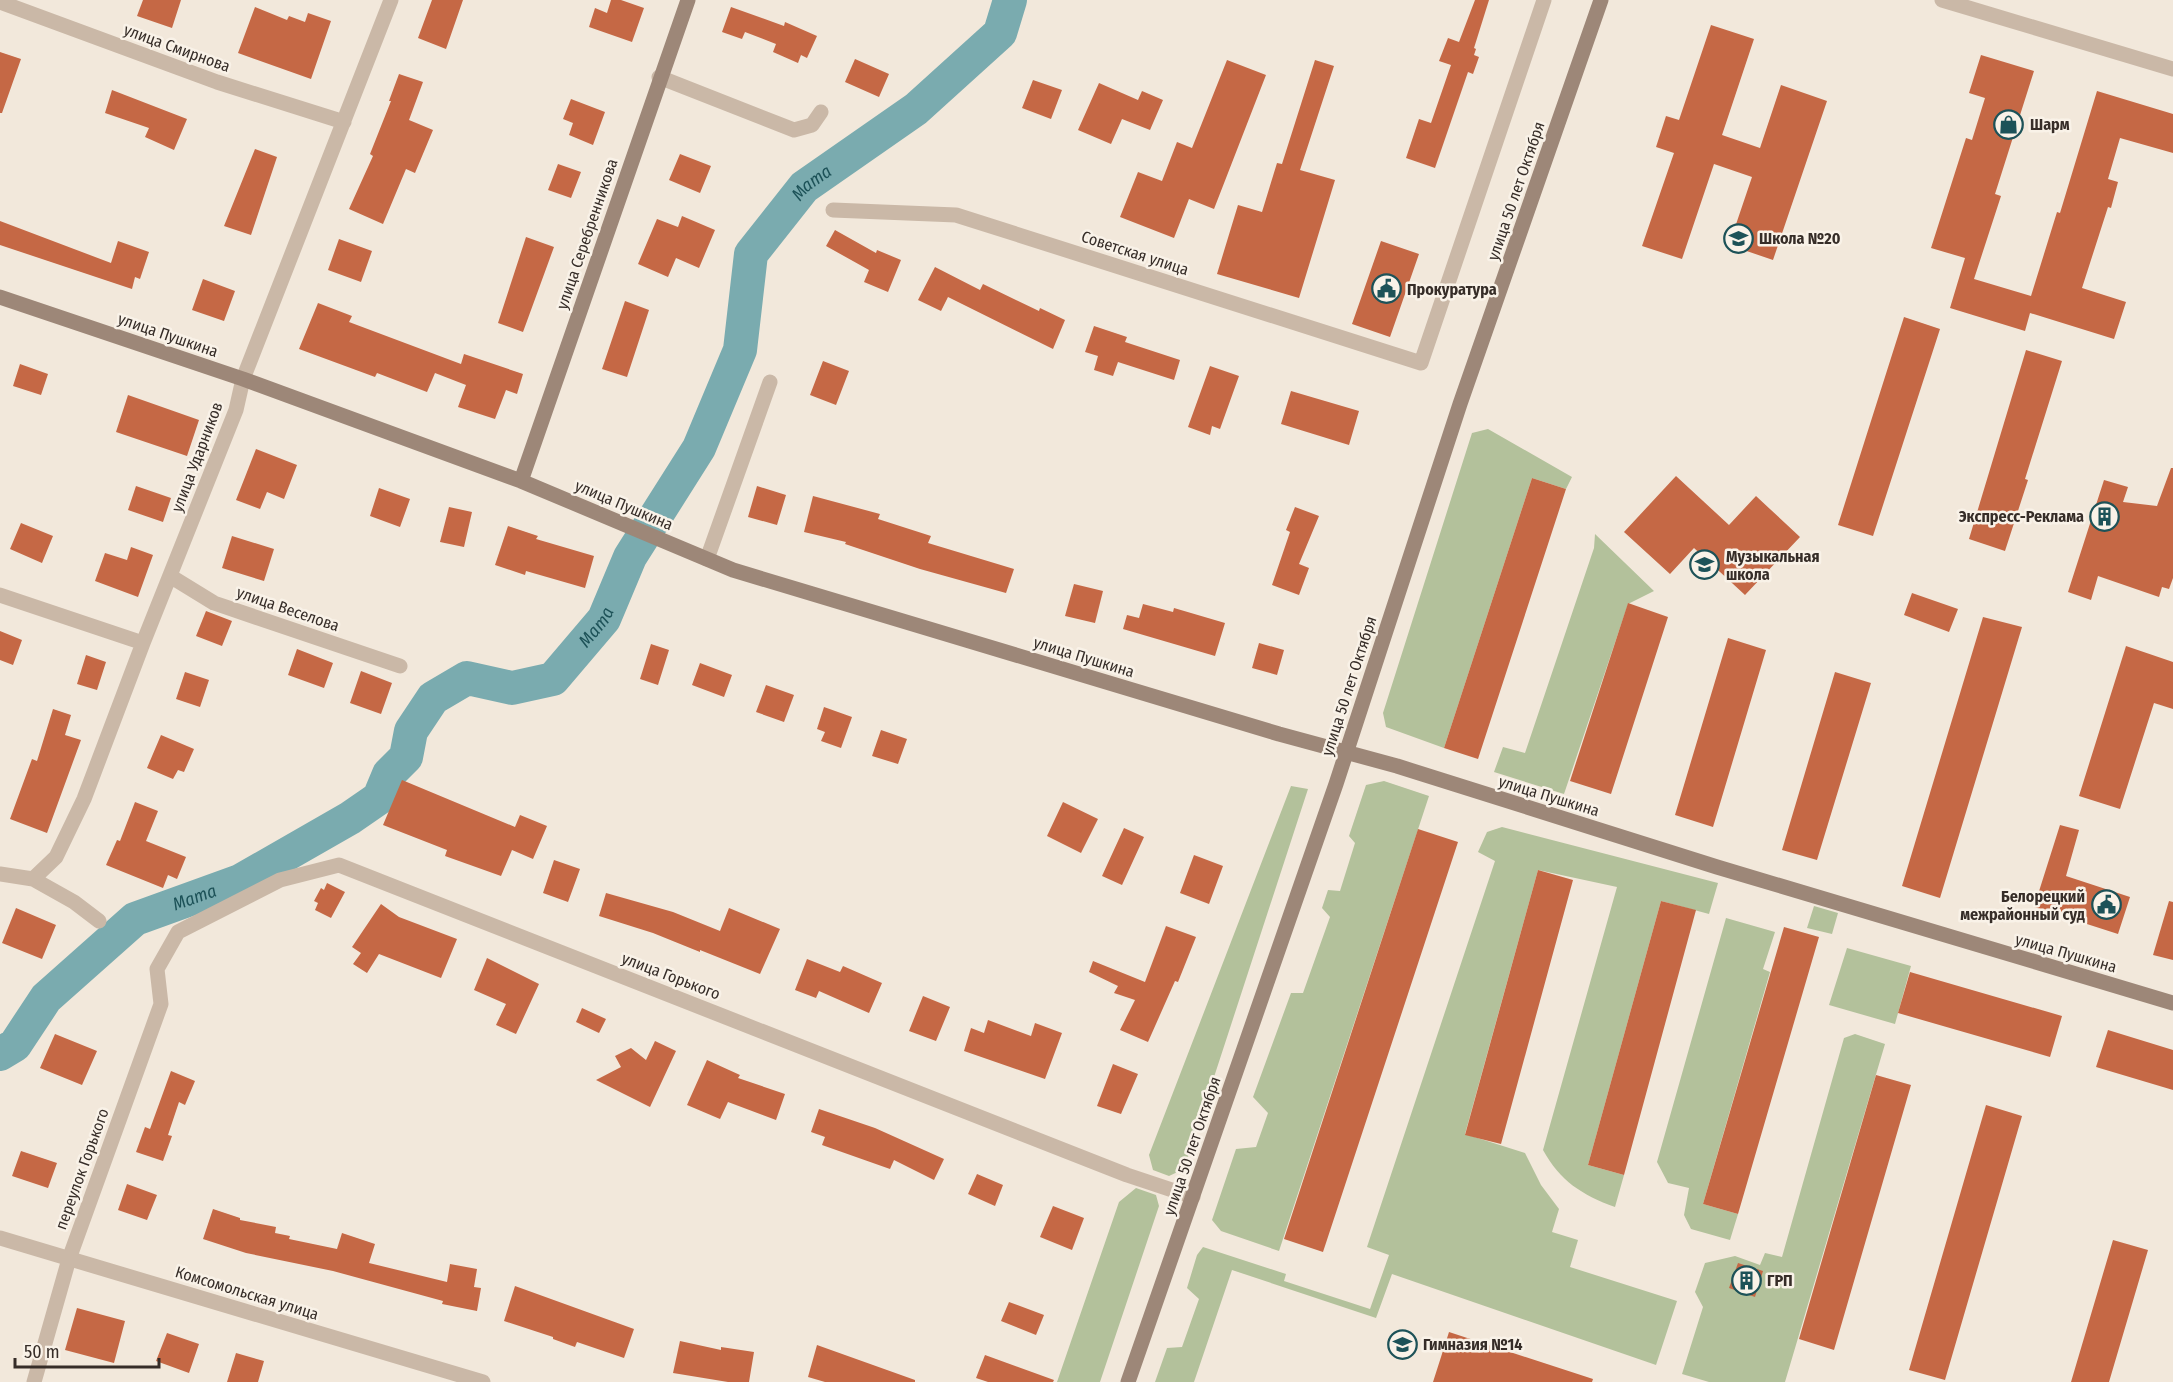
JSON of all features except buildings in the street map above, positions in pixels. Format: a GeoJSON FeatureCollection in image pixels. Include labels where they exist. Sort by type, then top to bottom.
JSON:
{"type":"FeatureCollection","features":[{"type":"Feature","properties":{"kind":"main road","name":"улица Серебренникова"},"geometry":{"type":"LineString","coordinates":[[521,481],[659,77],[688,0]]}},
{"type":"Feature","properties":{"kind":"main road","name":"улица 50 лет Октября"},"geometry":{"type":"LineString","coordinates":[[1128,1382],[1346,751],[1460,404],[1601,0]]}},
{"type":"Feature","properties":{"kind":"main road","name":"улица Пушкина"},"geometry":{"type":"LineString","coordinates":[[0,297],[243,379],[521,481],[601,516],[756,577],[1279,734],[1346,751],[1819,898],[2173,1003]]}},
{"type":"Feature","properties":{"kind":"street","name":"улица Ударников"},"geometry":{"type":"LineString","coordinates":[[33,879],[56,857],[84,799],[142,643],[236,410],[243,379],[391,0]]}},
{"type":"Feature","properties":{"kind":"street","name":"Советская улица"},"geometry":{"type":"LineString","coordinates":[[833,210],[956,215],[1421,363],[1544,0]]}},
{"type":"Feature","properties":{"kind":"street"},"geometry":{"type":"LineString","coordinates":[[1942,0],[2173,69]]}},
{"type":"Feature","properties":{"kind":"street","name":"улица Смирнова"},"geometry":{"type":"LineString","coordinates":[[0,2],[217,82],[344,122]]}},
{"type":"Feature","properties":{"kind":"street"},"geometry":{"type":"LineString","coordinates":[[659,77],[794,130],[812,125],[821,112]]}},
{"type":"Feature","properties":{"kind":"street"},"geometry":{"type":"LineString","coordinates":[[707,559],[771,382]]}},
{"type":"Feature","properties":{"kind":"street","name":"улица Веселова"},"geometry":{"type":"LineString","coordinates":[[170,576],[214,603],[400,666]]}},
{"type":"Feature","properties":{"kind":"street"},"geometry":{"type":"LineString","coordinates":[[0,596],[142,643]]}},
{"type":"Feature","properties":{"kind":"street","name":"улица Горького"},"geometry":{"type":"LineString","coordinates":[[157,969],[178,932],[280,880],[339,865],[1127,1175],[1193,1197]]}},
{"type":"Feature","properties":{"kind":"street"},"geometry":{"type":"LineString","coordinates":[[0,874],[33,879],[74,902],[99,921]]}},
{"type":"Feature","properties":{"kind":"street","name":"переулок Горького"},"geometry":{"type":"LineString","coordinates":[[34,1382],[69,1259],[161,1004],[157,969]]}},
{"type":"Feature","properties":{"kind":"street","name":"Комсомольская улица"},"geometry":{"type":"LineString","coordinates":[[0,1238],[483,1382]]}},
{"type":"Feature","properties":{"kind":"green space"},"geometry":{"type":"Polygon","coordinates":[[[1488,429],[1572,477],[1566,489],[1532,478],[1444,748],[1386,727],[1383,713],[1472,433],[1488,429]]]}},
{"type":"Feature","properties":{"kind":"green space"},"geometry":{"type":"Polygon","coordinates":[[[1595,534],[1654,591],[1628,604],[1564,794],[1494,772],[1503,747],[1525,753],[1594,548],[1595,534]]]}},
{"type":"Feature","properties":{"kind":"green space"},"geometry":{"type":"Polygon","coordinates":[[[1384,781],[1429,796],[1279,1251],[1221,1231],[1212,1220],[1236,1149],[1256,1147],[1268,1113],[1253,1097],[1291,993],[1303,993],[1330,917],[1322,908],[1328,890],[1340,891],[1355,843],[1349,836],[1366,785],[1384,781]]]}},
{"type":"Feature","properties":{"kind":"green space"},"geometry":{"type":"Polygon","coordinates":[[[1291,786],[1308,789],[1184,1169],[1169,1176],[1153,1170],[1149,1155],[1291,786]]]}},
{"type":"Feature","properties":{"kind":"green space"},"geometry":{"type":"Polygon","coordinates":[[[1502,827],[1718,883],[1709,914],[1661,901],[1588,1165],[1624,1175],[1615,1207],[1573,1186],[1557,1170],[1543,1150],[1617,887],[1538,870],[1465,1134],[1525,1153],[1541,1185],[1559,1209],[1552,1232],[1578,1240],[1570,1267],[1677,1301],[1656,1365],[1392,1274],[1376,1318],[1232,1270],[1194,1382],[1155,1382],[1167,1348],[1182,1347],[1199,1299],[1187,1288],[1197,1255],[1203,1247],[1286,1274],[1284,1281],[1370,1309],[1389,1255],[1367,1247],[1495,861],[1478,852],[1487,832],[1502,827]]]}},
{"type":"Feature","properties":{"kind":"green space"},"geometry":{"type":"Polygon","coordinates":[[[1814,906],[1838,913],[1832,934],[1807,928],[1814,906]]]}},
{"type":"Feature","properties":{"kind":"green space"},"geometry":{"type":"Polygon","coordinates":[[[1726,918],[1775,932],[1763,969],[1770,972],[1703,1204],[1738,1214],[1730,1240],[1691,1229],[1684,1215],[1689,1188],[1668,1183],[1657,1162],[1726,918]]]}},
{"type":"Feature","properties":{"kind":"green space"},"geometry":{"type":"Polygon","coordinates":[[[1847,948],[1911,966],[1895,1024],[1829,1005],[1847,948]]]}},
{"type":"Feature","properties":{"kind":"green space"},"geometry":{"type":"Polygon","coordinates":[[[1855,1034],[1885,1044],[1785,1382],[1709,1382],[1682,1374],[1703,1307],[1695,1292],[1705,1263],[1735,1256],[1760,1265],[1765,1253],[1782,1257],[1844,1038],[1855,1034]]]}},
{"type":"Feature","properties":{"kind":"green space"},"geometry":{"type":"Polygon","coordinates":[[[1136,1188],[1156,1195],[1159,1206],[1100,1382],[1057,1382],[1119,1202],[1136,1188]]]}},
{"type":"Feature","properties":{"kind":"waterway","name":"Мата"},"geometry":{"type":"LineString","coordinates":[[0,1054],[15,1045],[46,998],[135,919],[240,881],[350,818],[379,798],[389,774],[406,757],[411,731],[433,698],[467,678],[512,688],[553,679],[604,619],[630,557],[699,448],[740,350],[751,254],[804,187],[916,109],[1000,33],[1010,0]]}},
{"type":"Feature","properties":{"kind":"place","name":"Шарм"},"geometry":{"type":"Point","coordinates":[2009,124]}},
{"type":"Feature","properties":{"kind":"place","name":"Школа №20"},"geometry":{"type":"Point","coordinates":[1738,238]}},
{"type":"Feature","properties":{"kind":"place","name":"Прокуратура"},"geometry":{"type":"Point","coordinates":[1386,289]}},
{"type":"Feature","properties":{"kind":"place","name":"Экспресс-Реклама"},"geometry":{"type":"Point","coordinates":[2105,516]}},
{"type":"Feature","properties":{"kind":"place","name":"Музыкальная школа"},"geometry":{"type":"Point","coordinates":[1705,565]}},
{"type":"Feature","properties":{"kind":"place","name":"Белорецкий межрайонный суд"},"geometry":{"type":"Point","coordinates":[2106,905]}},
{"type":"Feature","properties":{"kind":"place","name":"ГРП"},"geometry":{"type":"Point","coordinates":[1746,1280]}},
{"type":"Feature","properties":{"kind":"place","name":"Гимназия №14"},"geometry":{"type":"Point","coordinates":[1402,1344]}}]}
